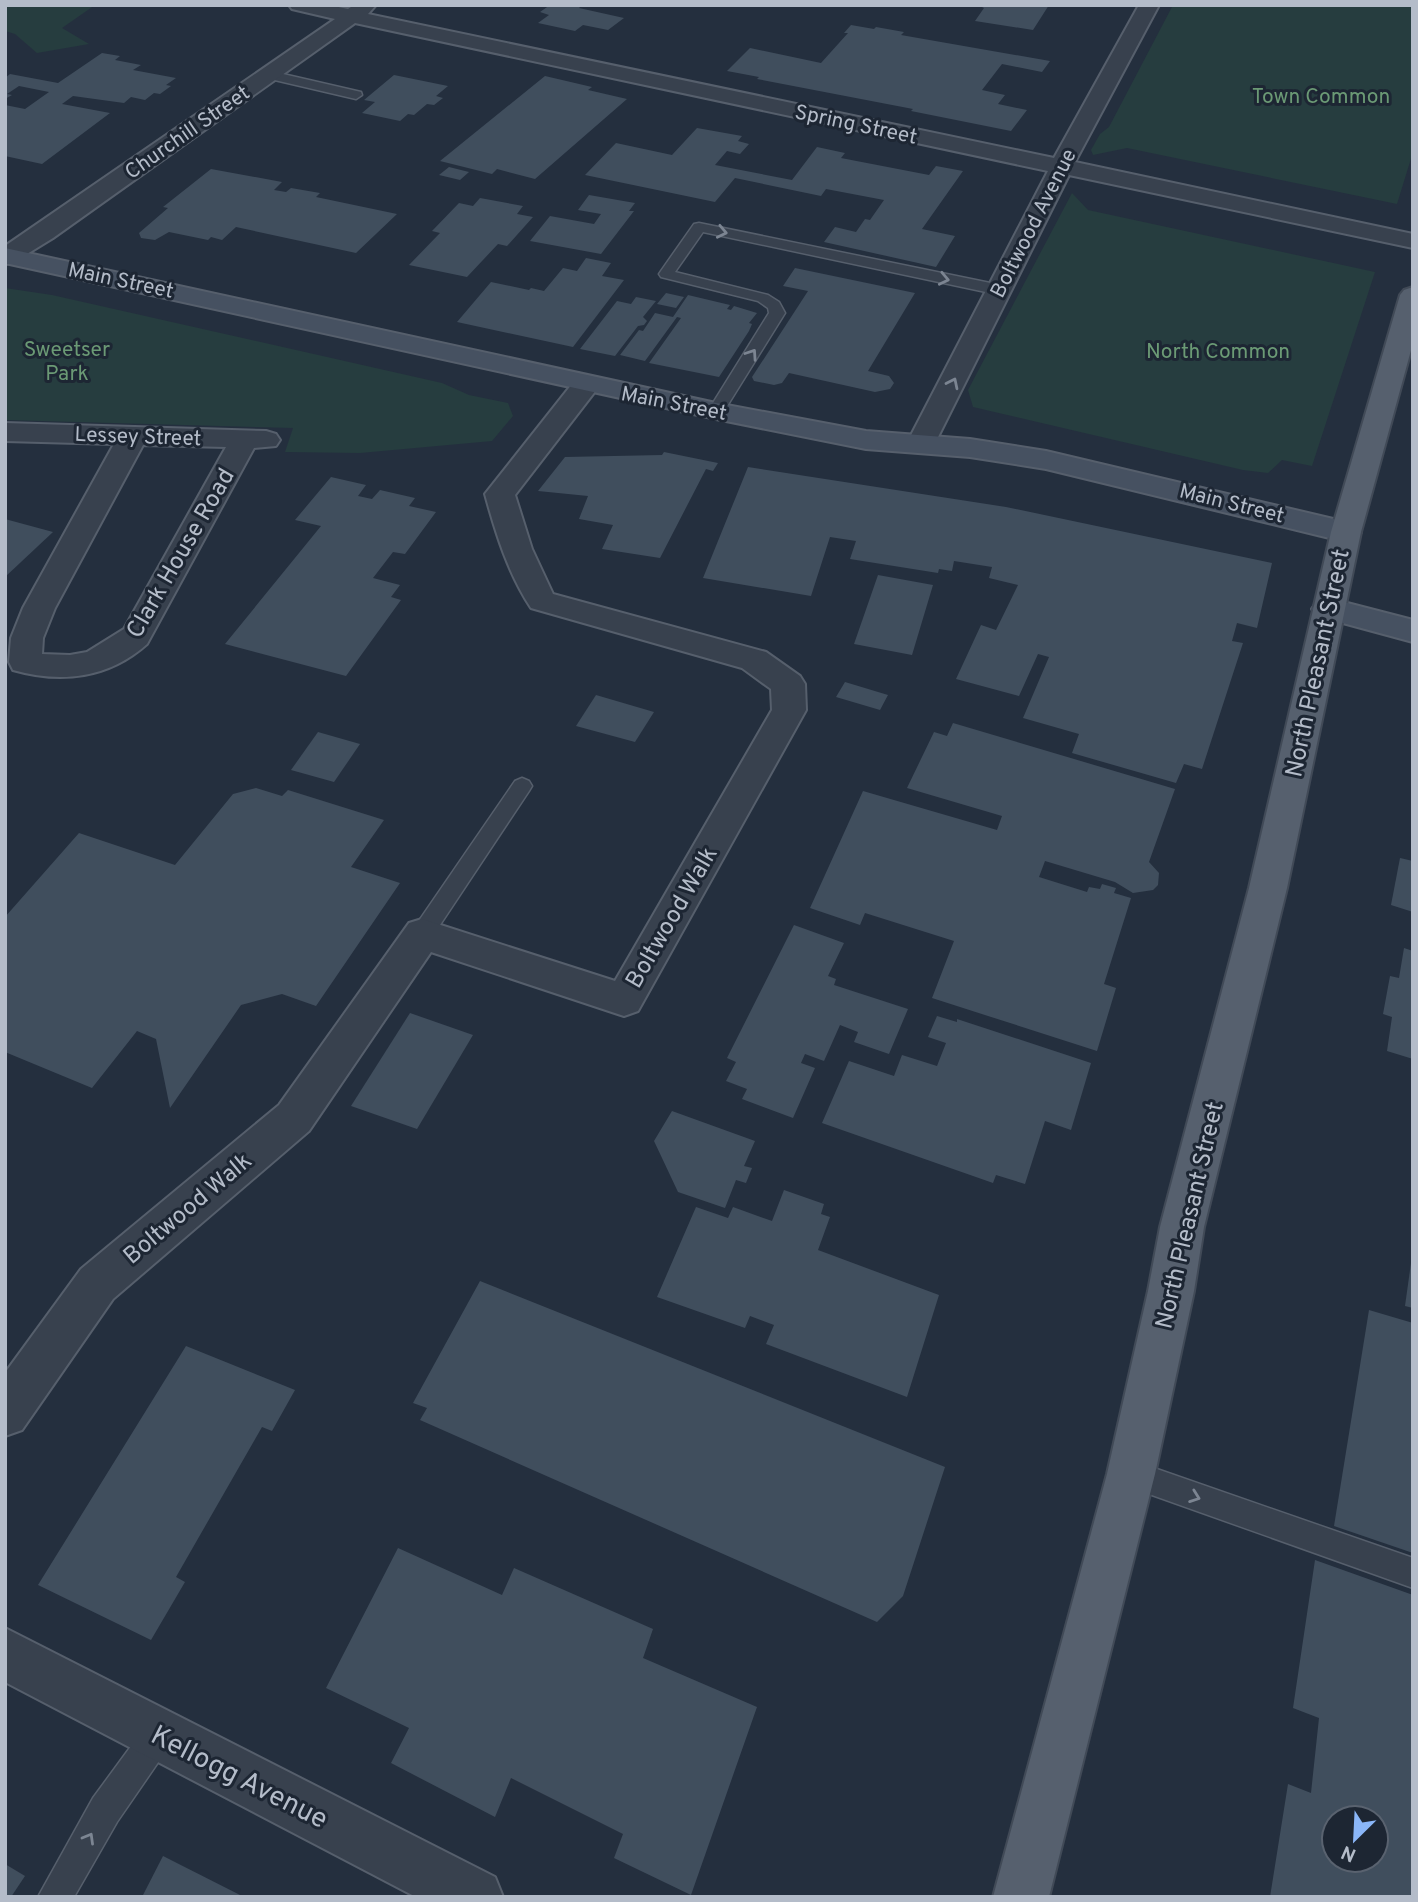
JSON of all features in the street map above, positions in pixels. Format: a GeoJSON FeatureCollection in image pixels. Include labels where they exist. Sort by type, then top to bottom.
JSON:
{"type":"FeatureCollection","features":[{"type":"Feature","properties":{"kind":"main road","name":"Main Street"},"geometry":{"type":"LineString","coordinates":[[6,256],[341,327],[586,385],[716,411],[866,440],[970,447],[1046,460],[1346,532]]}},
{"type":"Feature","properties":{"kind":"main road","name":"North Pleasant Street"},"geometry":{"type":"LineString","coordinates":[[1021,1897],[1131,1474],[1182,1227],[1268,888],[1346,532],[1413,295]]}},
{"type":"Feature","properties":{"kind":"main road"},"geometry":{"type":"LineString","coordinates":[[1328,610],[1413,631]]}},
{"type":"Feature","properties":{"kind":"street","name":"Spring Street"},"geometry":{"type":"LineString","coordinates":[[299,5],[360,11],[1060,167],[1413,241]]}},
{"type":"Feature","properties":{"kind":"street","name":"Boltwood Avenue"},"geometry":{"type":"LineString","coordinates":[[921,443],[1060,167],[1149,5]]}},
{"type":"Feature","properties":{"kind":"street","name":"Churchill Street"},"geometry":{"type":"LineString","coordinates":[[6,256],[360,11]]}},
{"type":"Feature","properties":{"kind":"street","name":"Boltwood Walk"},"geometry":{"type":"LineString","coordinates":[[5,1413],[97,1284],[294,1118],[422,934],[624,1000],[789,710],[788,684],[754,660],[542,601],[528,578],[500,494],[586,385]]}},
{"type":"Feature","properties":{"kind":"street","name":"Lessey Street"},"geometry":{"type":"LineString","coordinates":[[5,432],[258,440]]}},
{"type":"Feature","properties":{"kind":"street","name":"Clark House Road"},"geometry":{"type":"LineString","coordinates":[[133,436],[39,608],[27,638],[25,662],[44,667],[102,660],[122,649],[136,636],[258,440]]}},
{"type":"Feature","properties":{"kind":"street","name":"Kellogg Avenue"},"geometry":{"type":"LineString","coordinates":[[5,1654],[475,1897]]}},
{"type":"Feature","properties":{"kind":"lane"},"geometry":{"type":"LineString","coordinates":[[270,75],[356,95]]}},
{"type":"Feature","properties":{"kind":"lane"},"geometry":{"type":"LineString","coordinates":[[716,411],[778,312],[771,302],[763,298],[666,274],[699,227],[1000,290]]}},
{"type":"Feature","properties":{"kind":"lane"},"geometry":{"type":"LineString","coordinates":[[422,934],[523,786]]}},
{"type":"Feature","properties":{"kind":"lane"},"geometry":{"type":"LineString","coordinates":[[1131,1474],[1413,1573]]}},
{"type":"Feature","properties":{"kind":"lane"},"geometry":{"type":"LineString","coordinates":[[55,1897],[105,1810],[159,1734]]}},
{"type":"Feature","properties":{"kind":"green space"},"geometry":{"type":"Polygon","coordinates":[[[5,5],[95,5],[62,28],[89,44],[37,53],[15,34],[5,31],[5,5]]]}},
{"type":"Feature","properties":{"kind":"green space","name":"Town Common"},"geometry":{"type":"Polygon","coordinates":[[[1173,5],[1413,5],[1413,152],[1397,204],[1127,148],[1093,155],[1091,150],[1100,134],[1109,127],[1173,5]]]}},
{"type":"Feature","properties":{"kind":"green space","name":"North Common"},"geometry":{"type":"Polygon","coordinates":[[[1072,193],[1088,210],[1375,272],[1312,466],[1282,460],[1268,473],[1243,470],[973,407],[968,390],[1072,193]]]}},
{"type":"Feature","properties":{"kind":"green space","name":"Sweetser Park"},"geometry":{"type":"Polygon","coordinates":[[[5,288],[52,295],[442,383],[469,395],[508,403],[513,416],[492,441],[360,453],[285,452],[293,428],[5,420],[5,288]]]}},
{"type":"Feature","properties":{"kind":"building"},"geometry":{"type":"Polygon","coordinates":[[[550,5],[582,5],[579,8],[624,18],[608,30],[583,25],[575,31],[538,23],[549,15],[540,12],[550,5]]]}},
{"type":"Feature","properties":{"kind":"building"},"geometry":{"type":"Polygon","coordinates":[[[978,5],[1049,5],[1033,30],[975,21],[984,8],[978,5]]]}},
{"type":"Feature","properties":{"kind":"building"},"geometry":{"type":"Polygon","coordinates":[[[851,25],[904,32],[901,35],[1050,61],[1042,72],[1002,64],[982,90],[1005,95],[998,104],[1027,110],[1011,131],[727,71],[750,48],[821,63],[848,33],[844,33],[851,25]]]}},
{"type":"Feature","properties":{"kind":"building"},"geometry":{"type":"Polygon","coordinates":[[[102,53],[120,56],[115,60],[141,65],[133,70],[176,78],[166,85],[171,86],[160,94],[154,93],[145,100],[131,97],[124,103],[73,96],[62,104],[110,113],[42,164],[5,156],[5,105],[25,109],[49,92],[19,86],[7,94],[12,95],[5,99],[5,78],[10,74],[58,83],[102,53]]]}},
{"type":"Feature","properties":{"kind":"building"},"geometry":{"type":"Polygon","coordinates":[[[394,75],[448,86],[436,96],[443,98],[434,105],[427,104],[414,115],[408,114],[400,121],[362,113],[375,102],[364,100],[394,75]]]}},
{"type":"Feature","properties":{"kind":"building"},"geometry":{"type":"Polygon","coordinates":[[[545,76],[592,87],[588,90],[627,99],[535,179],[497,169],[492,174],[440,161],[545,76]]]}},
{"type":"Feature","properties":{"kind":"building"},"geometry":{"type":"Polygon","coordinates":[[[697,128],[742,136],[738,141],[749,144],[740,154],[727,151],[715,165],[792,180],[817,147],[845,153],[841,158],[929,175],[936,166],[963,171],[922,229],[955,236],[936,267],[824,242],[835,227],[856,232],[865,219],[870,220],[884,200],[826,189],[821,196],[735,178],[715,202],[585,175],[616,143],[672,155],[697,128]]]}},
{"type":"Feature","properties":{"kind":"building"},"geometry":{"type":"Polygon","coordinates":[[[449,167],[469,172],[460,180],[439,175],[449,167]]]}},
{"type":"Feature","properties":{"kind":"building"},"geometry":{"type":"Polygon","coordinates":[[[211,169],[282,182],[274,190],[286,192],[291,188],[320,193],[316,197],[397,214],[356,253],[236,227],[222,240],[169,232],[155,240],[141,238],[139,233],[168,208],[163,207],[211,169]]]}},
{"type":"Feature","properties":{"kind":"building"},"geometry":{"type":"Polygon","coordinates":[[[589,195],[635,203],[629,211],[634,211],[601,254],[530,241],[550,216],[594,224],[601,214],[578,210],[589,195]]]}},
{"type":"Feature","properties":{"kind":"building"},"geometry":{"type":"Polygon","coordinates":[[[480,198],[523,206],[517,214],[533,217],[507,246],[498,244],[467,277],[409,265],[440,233],[432,231],[459,203],[473,206],[480,198]]]}},
{"type":"Feature","properties":{"kind":"building"},"geometry":{"type":"Polygon","coordinates":[[[586,258],[611,263],[602,276],[624,280],[573,347],[457,322],[491,282],[544,291],[563,268],[577,271],[586,258]]]}},
{"type":"Feature","properties":{"kind":"building"},"geometry":{"type":"Polygon","coordinates":[[[795,268],[915,293],[868,371],[889,376],[894,383],[890,389],[875,392],[789,373],[782,383],[774,385],[754,381],[752,377],[808,291],[783,286],[795,268]]]}},
{"type":"Feature","properties":{"kind":"building"},"geometry":{"type":"Polygon","coordinates":[[[666,293],[684,297],[676,308],[657,304],[666,293]]]}},
{"type":"Feature","properties":{"kind":"building"},"geometry":{"type":"Polygon","coordinates":[[[688,295],[730,305],[727,309],[731,310],[734,306],[757,313],[749,323],[752,324],[749,331],[719,377],[649,363],[681,318],[677,317],[645,361],[620,355],[639,330],[643,331],[655,313],[673,317],[688,295]]]}},
{"type":"Feature","properties":{"kind":"building"},"geometry":{"type":"Polygon","coordinates":[[[636,297],[656,301],[643,317],[647,321],[638,326],[615,356],[580,349],[617,301],[631,304],[636,297]]]}},
{"type":"Feature","properties":{"kind":"building"},"geometry":{"type":"Polygon","coordinates":[[[664,452],[718,463],[713,471],[706,469],[660,558],[602,549],[613,525],[579,519],[588,496],[538,491],[565,457],[662,455],[664,452]]]}},
{"type":"Feature","properties":{"kind":"building"},"geometry":{"type":"Polygon","coordinates":[[[748,467],[1006,507],[1272,563],[1257,628],[1237,623],[1232,641],[1243,643],[1202,769],[1184,764],[1176,783],[1072,753],[1079,734],[1023,718],[1049,657],[1038,654],[1019,696],[956,679],[981,625],[996,630],[1018,585],[989,578],[992,567],[954,561],[952,571],[939,569],[938,573],[850,559],[856,541],[830,537],[811,596],[703,578],[748,467]]]}},
{"type":"Feature","properties":{"kind":"building"},"geometry":{"type":"Polygon","coordinates":[[[331,477],[366,485],[358,496],[372,499],[380,490],[415,498],[409,506],[436,512],[405,554],[393,552],[373,578],[400,585],[391,597],[401,600],[346,676],[225,644],[321,526],[295,520],[331,477]]]}},
{"type":"Feature","properties":{"kind":"building"},"geometry":{"type":"Polygon","coordinates":[[[5,519],[53,532],[5,577],[5,519]]]}},
{"type":"Feature","properties":{"kind":"building"},"geometry":{"type":"Polygon","coordinates":[[[878,575],[933,585],[912,655],[854,644],[878,575]]]}},
{"type":"Feature","properties":{"kind":"building"},"geometry":{"type":"Polygon","coordinates":[[[845,682],[888,695],[880,710],[836,697],[845,682]]]}},
{"type":"Feature","properties":{"kind":"building"},"geometry":{"type":"Polygon","coordinates":[[[596,695],[654,712],[635,742],[576,726],[596,695]]]}},
{"type":"Feature","properties":{"kind":"building"},"geometry":{"type":"Polygon","coordinates":[[[953,723],[1175,789],[1149,862],[1159,873],[1158,885],[1153,890],[1133,893],[1115,882],[1045,861],[1039,877],[1087,892],[1089,887],[1100,889],[1102,884],[1116,888],[1114,893],[1131,898],[1104,984],[1116,988],[1097,1051],[932,998],[954,941],[865,913],[860,925],[810,908],[863,791],[997,830],[1002,816],[907,788],[934,732],[947,736],[953,723]]]}},
{"type":"Feature","properties":{"kind":"building"},"geometry":{"type":"Polygon","coordinates":[[[318,732],[360,744],[334,782],[291,770],[318,732]]]}},
{"type":"Feature","properties":{"kind":"building"},"geometry":{"type":"Polygon","coordinates":[[[256,788],[282,796],[288,790],[384,820],[351,867],[400,883],[316,1006],[282,994],[241,1005],[170,1108],[156,1039],[137,1031],[92,1088],[5,1052],[5,917],[79,833],[175,865],[233,794],[256,788]]]}},
{"type":"Feature","properties":{"kind":"building"},"geometry":{"type":"Polygon","coordinates":[[[1400,858],[1413,861],[1413,912],[1391,905],[1400,858]]]}},
{"type":"Feature","properties":{"kind":"building"},"geometry":{"type":"Polygon","coordinates":[[[794,925],[844,943],[828,976],[836,979],[834,985],[908,1009],[889,1054],[854,1042],[858,1032],[840,1025],[824,1061],[805,1054],[801,1063],[815,1068],[793,1118],[742,1099],[747,1089],[726,1081],[736,1062],[727,1058],[794,925]]]}},
{"type":"Feature","properties":{"kind":"building"},"geometry":{"type":"Polygon","coordinates":[[[1404,948],[1413,951],[1413,1059],[1387,1051],[1392,1017],[1383,1014],[1390,976],[1399,978],[1404,948]]]}},
{"type":"Feature","properties":{"kind":"building"},"geometry":{"type":"Polygon","coordinates":[[[410,1013],[473,1035],[417,1129],[351,1106],[410,1013]]]}},
{"type":"Feature","properties":{"kind":"building"},"geometry":{"type":"Polygon","coordinates":[[[937,1016],[957,1022],[957,1019],[1091,1063],[1071,1130],[1045,1121],[1025,1184],[996,1175],[993,1183],[822,1123],[849,1061],[894,1076],[902,1055],[937,1066],[946,1043],[928,1037],[937,1016]]]}},
{"type":"Feature","properties":{"kind":"building"},"geometry":{"type":"Polygon","coordinates":[[[672,1111],[755,1141],[744,1166],[752,1168],[746,1183],[736,1180],[725,1208],[678,1192],[654,1141],[672,1111]]]}},
{"type":"Feature","properties":{"kind":"building"},"geometry":{"type":"Polygon","coordinates":[[[784,1190],[824,1204],[821,1214],[830,1217],[818,1250],[939,1295],[907,1397],[766,1344],[774,1325],[750,1316],[745,1328],[657,1297],[696,1207],[728,1218],[733,1207],[772,1221],[784,1190]]]}},
{"type":"Feature","properties":{"kind":"building"},"geometry":{"type":"Polygon","coordinates":[[[1411,1263],[1413,1264],[1413,1308],[1405,1306],[1411,1263]]]}},
{"type":"Feature","properties":{"kind":"building"},"geometry":{"type":"Polygon","coordinates":[[[480,1281],[945,1467],[903,1596],[877,1622],[420,1420],[427,1408],[413,1403],[480,1281]]]}},
{"type":"Feature","properties":{"kind":"building"},"geometry":{"type":"Polygon","coordinates":[[[1369,1310],[1413,1323],[1413,1553],[1334,1526],[1369,1310]]]}},
{"type":"Feature","properties":{"kind":"building"},"geometry":{"type":"Polygon","coordinates":[[[186,1346],[295,1390],[272,1431],[262,1427],[176,1577],[185,1582],[151,1640],[38,1585],[186,1346]]]}},
{"type":"Feature","properties":{"kind":"building"},"geometry":{"type":"Polygon","coordinates":[[[398,1548],[502,1595],[514,1568],[653,1629],[643,1658],[757,1707],[691,1895],[614,1858],[623,1834],[511,1778],[495,1817],[391,1763],[409,1728],[326,1688],[398,1548]]]}},
{"type":"Feature","properties":{"kind":"building"},"geometry":{"type":"Polygon","coordinates":[[[1315,1560],[1413,1595],[1413,1897],[1270,1897],[1288,1784],[1311,1793],[1319,1718],[1293,1708],[1315,1560]]]}},
{"type":"Feature","properties":{"kind":"building"},"geometry":{"type":"Polygon","coordinates":[[[163,1856],[244,1897],[142,1897],[163,1856]]]}},
{"type":"Feature","properties":{"kind":"building"},"geometry":{"type":"Polygon","coordinates":[[[5,1864],[25,1876],[11,1897],[5,1897],[5,1864]]]}}]}
